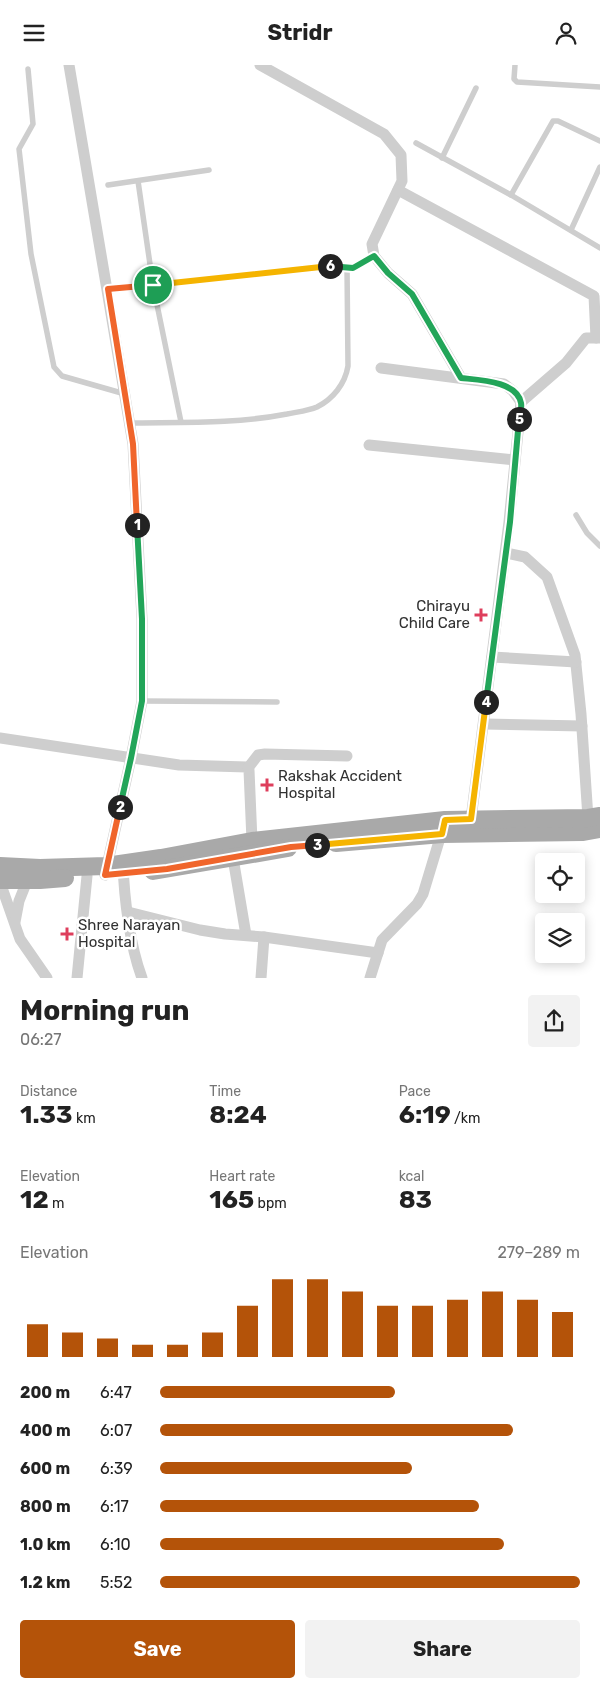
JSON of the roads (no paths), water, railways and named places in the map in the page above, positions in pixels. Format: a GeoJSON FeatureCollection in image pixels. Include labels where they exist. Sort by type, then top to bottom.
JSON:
{"type":"FeatureCollection","features":[{"type":"Feature","properties":{"kind":"main road"},"geometry":{"type":"LineString","coordinates":[[123,868],[167,869],[291,847],[443,827],[471,819],[596,821]]}},
{"type":"Feature","properties":{"kind":"main road"},"geometry":{"type":"LineString","coordinates":[[0,881],[30,874],[99,872],[252,841],[443,827],[582,832],[596,821]]}},
{"type":"Feature","properties":{"kind":"main road"},"geometry":{"type":"LineString","coordinates":[[0,866],[30,874]]}},
{"type":"Feature","properties":{"kind":"street"},"geometry":{"type":"LineString","coordinates":[[69,65],[133,444],[142,619],[142,701],[131,758],[99,872],[77,978]]}},
{"type":"Feature","properties":{"kind":"street"},"geometry":{"type":"LineString","coordinates":[[260,65],[384,134],[401,155],[402,181],[372,244],[374,256],[388,273],[412,294],[461,378]]}},
{"type":"Feature","properties":{"kind":"street"},"geometry":{"type":"LineString","coordinates":[[398,190],[594,296],[598,338],[586,338],[566,363],[521,402]]}},
{"type":"Feature","properties":{"kind":"street"},"geometry":{"type":"LineString","coordinates":[[381,368],[504,384],[514,391],[521,402],[506,553],[471,819]]}},
{"type":"Feature","properties":{"kind":"street"},"geometry":{"type":"LineString","coordinates":[[369,445],[515,460]]}},
{"type":"Feature","properties":{"kind":"street"},"geometry":{"type":"LineString","coordinates":[[506,553],[525,557],[547,577],[575,655],[582,726],[596,821]]}},
{"type":"Feature","properties":{"kind":"street"},"geometry":{"type":"LineString","coordinates":[[492,657],[576,662]]}},
{"type":"Feature","properties":{"kind":"street"},"geometry":{"type":"LineString","coordinates":[[484,724],[582,726]]}},
{"type":"Feature","properties":{"kind":"street"},"geometry":{"type":"LineString","coordinates":[[0,738],[179,765],[248,768]]}},
{"type":"Feature","properties":{"kind":"street"},"geometry":{"type":"LineString","coordinates":[[252,841],[248,768],[258,755],[347,756]]}},
{"type":"Feature","properties":{"kind":"street"},"geometry":{"type":"LineString","coordinates":[[370,978],[382,940],[417,904],[423,894],[443,827]]}},
{"type":"Feature","properties":{"kind":"street"},"geometry":{"type":"LineString","coordinates":[[233,858],[246,935]]}},
{"type":"Feature","properties":{"kind":"street"},"geometry":{"type":"LineString","coordinates":[[123,868],[136,961],[142,978]]}},
{"type":"Feature","properties":{"kind":"street"},"geometry":{"type":"LineString","coordinates":[[15,927],[17,908],[30,874]]}},
{"type":"Feature","properties":{"kind":"street"},"geometry":{"type":"LineString","coordinates":[[0,881],[20,939],[47,978]]}},
{"type":"Feature","properties":{"kind":"street"},"geometry":{"type":"LineString","coordinates":[[128,912],[200,930],[378,953]]}},
{"type":"Feature","properties":{"kind":"street"},"geometry":{"type":"LineString","coordinates":[[261,978],[264,937]]}},
{"type":"Feature","properties":{"kind":"lane"},"geometry":{"type":"LineString","coordinates":[[515,65],[514,79],[517,82],[600,87]]}},
{"type":"Feature","properties":{"kind":"lane"},"geometry":{"type":"LineString","coordinates":[[28,69],[33,123],[19,149],[31,259],[54,367],[62,376],[125,394]]}},
{"type":"Feature","properties":{"kind":"lane"},"geometry":{"type":"LineString","coordinates":[[442,158],[476,89]]}},
{"type":"Feature","properties":{"kind":"lane"},"geometry":{"type":"LineString","coordinates":[[511,195],[554,121],[558,121],[600,141]]}},
{"type":"Feature","properties":{"kind":"lane"},"geometry":{"type":"LineString","coordinates":[[416,143],[511,195],[600,248]]}},
{"type":"Feature","properties":{"kind":"lane"},"geometry":{"type":"LineString","coordinates":[[571,230],[600,167]]}},
{"type":"Feature","properties":{"kind":"lane"},"geometry":{"type":"LineString","coordinates":[[108,185],[210,170]]}},
{"type":"Feature","properties":{"kind":"lane"},"geometry":{"type":"LineString","coordinates":[[138,181],[153,285],[181,422]]}},
{"type":"Feature","properties":{"kind":"lane"},"geometry":{"type":"LineString","coordinates":[[108,289],[335,265],[356,267],[374,256]]}},
{"type":"Feature","properties":{"kind":"lane"},"geometry":{"type":"LineString","coordinates":[[130,423],[275,416],[311,409],[331,397],[345,380],[348,366],[347,267]]}},
{"type":"Feature","properties":{"kind":"lane"},"geometry":{"type":"LineString","coordinates":[[576,515],[587,533],[600,546]]}},
{"type":"Feature","properties":{"kind":"lane"},"geometry":{"type":"LineString","coordinates":[[142,701],[277,702]]}},
{"type":"Feature","properties":{"kind":"place","name":"Chirayu Child Care"},"geometry":{"type":"Point","coordinates":[481,615]}},
{"type":"Feature","properties":{"kind":"place","name":"Rakshak Accident Hospital"},"geometry":{"type":"Point","coordinates":[267,785]}},
{"type":"Feature","properties":{"kind":"place","name":"Shree Narayan Hospital"},"geometry":{"type":"Point","coordinates":[67,934]}}]}
